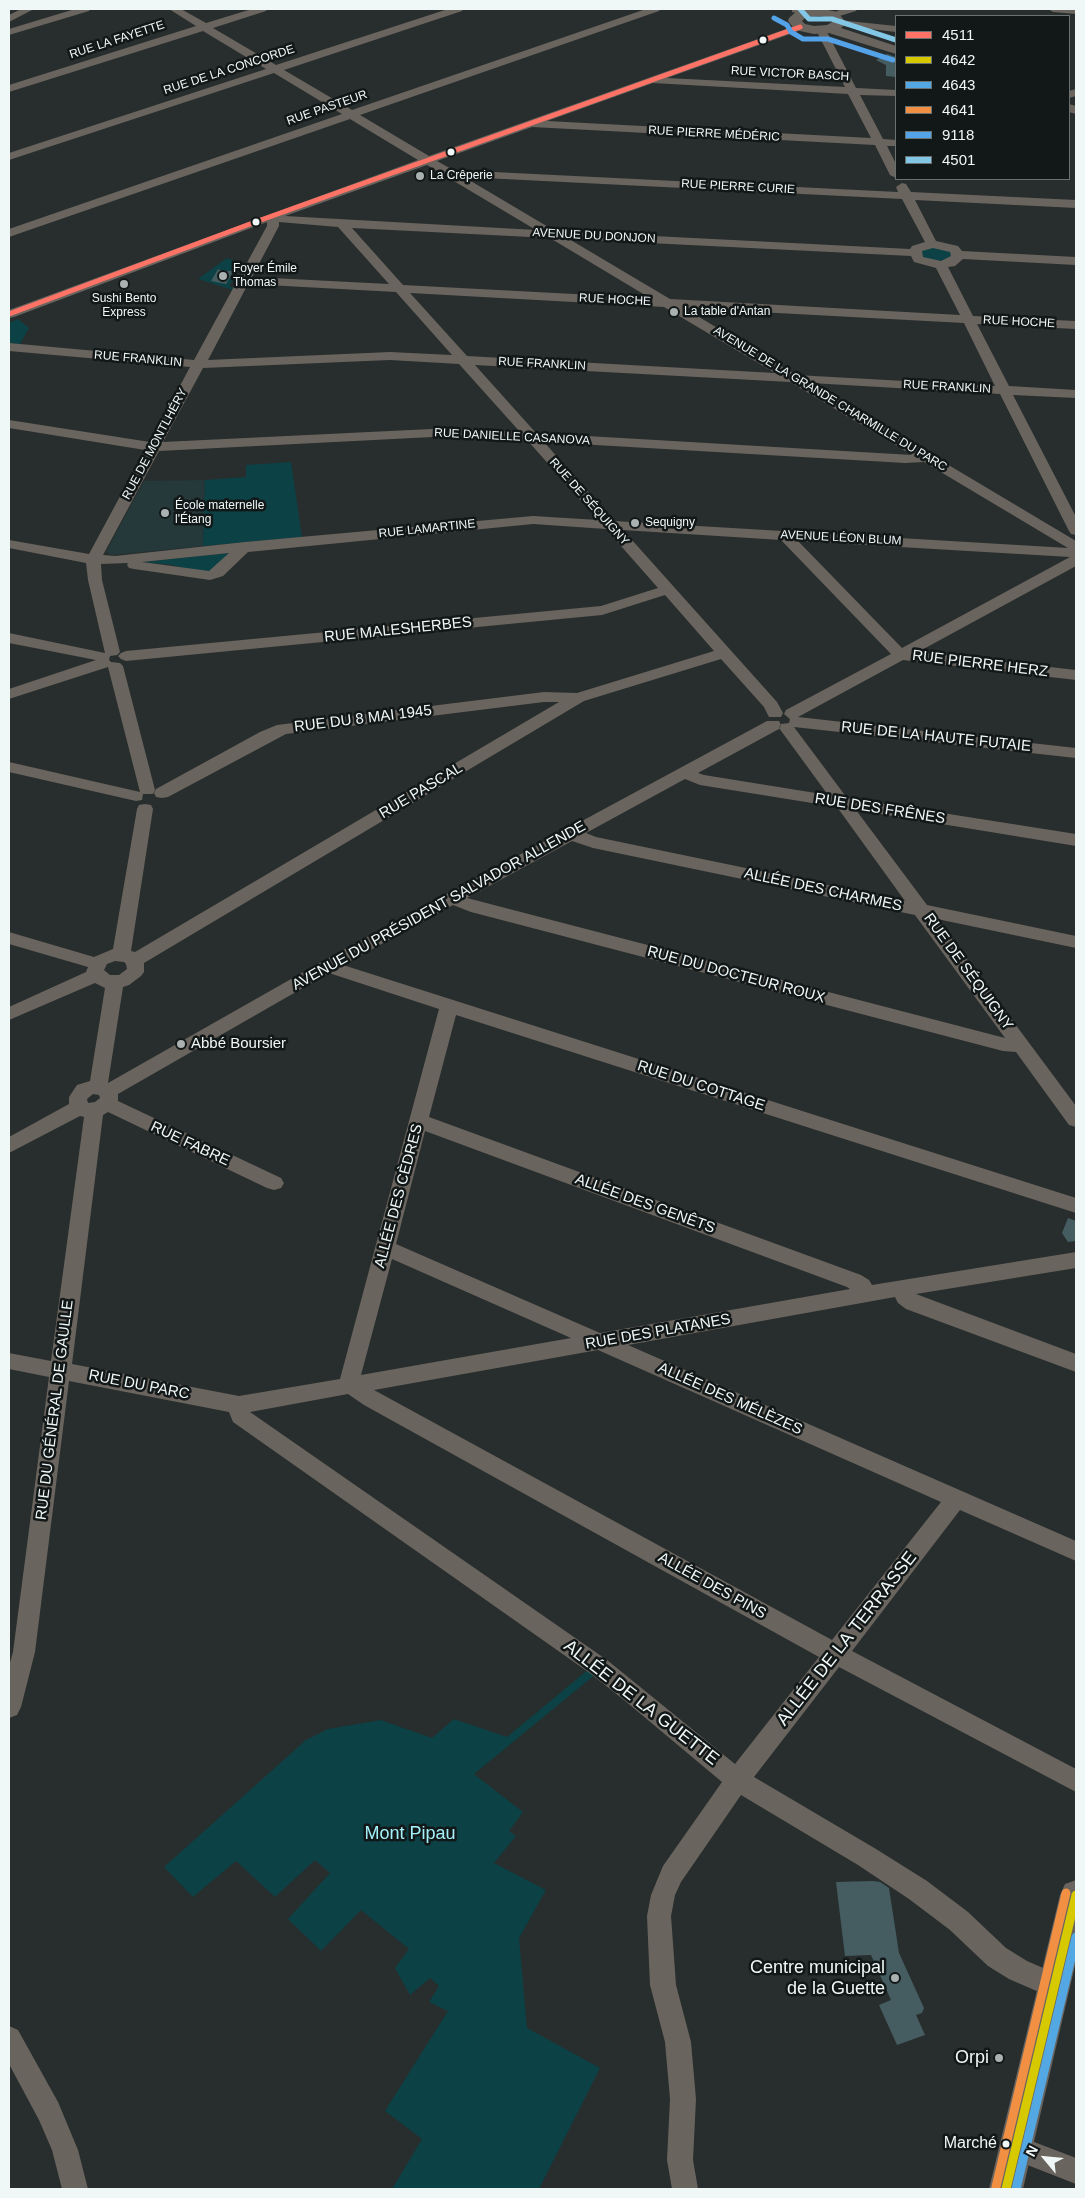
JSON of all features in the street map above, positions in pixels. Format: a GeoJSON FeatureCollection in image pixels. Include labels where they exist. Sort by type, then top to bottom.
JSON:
{"type":"FeatureCollection","features":[{"type":"Feature","properties":{"kind":"main road"},"geometry":{"type":"LineString","coordinates":[[778,9],[829,21],[895,49]]}},
{"type":"Feature","properties":{"kind":"main road"},"geometry":{"type":"LineString","coordinates":[[1006,2189],[1055,1986],[1070,1947],[1076,1898]]}},
{"type":"Feature","properties":{"kind":"street"},"geometry":{"type":"LineString","coordinates":[[9,19],[29,9]]}},
{"type":"Feature","properties":{"kind":"street"},"geometry":{"type":"LineString","coordinates":[[9,32],[85,9]]}},
{"type":"Feature","properties":{"kind":"street","name":"AVENUE DE LA GRANDE CHARMILLE DU PARC"},"geometry":{"type":"LineString","coordinates":[[174,9],[1048,529],[1076,554]]}},
{"type":"Feature","properties":{"kind":"street","name":"RUE LA FAYETTE"},"geometry":{"type":"LineString","coordinates":[[9,89],[262,9]]}},
{"type":"Feature","properties":{"kind":"street","name":"RUE DE LA CONCORDE"},"geometry":{"type":"LineString","coordinates":[[9,157],[458,9]]}},
{"type":"Feature","properties":{"kind":"street","name":"RUE PASTEUR"},"geometry":{"type":"LineString","coordinates":[[9,233],[654,9]]}},
{"type":"Feature","properties":{"kind":"street"},"geometry":{"type":"LineString","coordinates":[[829,21],[852,9]]}},
{"type":"Feature","properties":{"kind":"street"},"geometry":{"type":"LineString","coordinates":[[1053,9],[1076,11]]}},
{"type":"Feature","properties":{"kind":"street"},"geometry":{"type":"LineString","coordinates":[[9,314],[428,159],[653,80],[797,14]]}},
{"type":"Feature","properties":{"kind":"street"},"geometry":{"type":"LineString","coordinates":[[829,21],[895,29]]}},
{"type":"Feature","properties":{"kind":"street"},"geometry":{"type":"LineString","coordinates":[[829,21],[854,91],[895,173]]}},
{"type":"Feature","properties":{"kind":"street","name":"RUE VICTOR BASCH"},"geometry":{"type":"LineString","coordinates":[[653,80],[895,93]]}},
{"type":"Feature","properties":{"kind":"street","name":"RUE PIERRE MÉDÉRIC"},"geometry":{"type":"LineString","coordinates":[[531,123],[543,126],[895,143]]}},
{"type":"Feature","properties":{"kind":"street","name":"RUE PIERRE CURIE"},"geometry":{"type":"LineString","coordinates":[[400,170],[1076,204]]}},
{"type":"Feature","properties":{"kind":"street"},"geometry":{"type":"LineString","coordinates":[[899,180],[932,244]]}},
{"type":"Feature","properties":{"kind":"street","name":"AVENUE DU DONJON"},"geometry":{"type":"LineString","coordinates":[[270,218],[342,224],[915,253]]}},
{"type":"Feature","properties":{"kind":"street","name":"RUE DE MONTLHÉRY"},"geometry":{"type":"LineString","coordinates":[[93,560],[273,226],[270,218]]}},
{"type":"Feature","properties":{"kind":"street","name":"RUE DE SÉQUIGNY"},"geometry":{"type":"LineString","coordinates":[[342,224],[785,721],[1076,1120]]}},
{"type":"Feature","properties":{"kind":"street"},"geometry":{"type":"LineString","coordinates":[[958,255],[955,260],[941,265],[922,261],[915,253],[920,247],[932,244],[949,246],[958,255],[1076,261]]}},
{"type":"Feature","properties":{"kind":"street"},"geometry":{"type":"LineString","coordinates":[[941,265],[1005,390],[1073,513],[1076,531]]}},
{"type":"Feature","properties":{"kind":"street","name":"RUE HOCHE"},"geometry":{"type":"LineString","coordinates":[[244,280],[1076,325]]}},
{"type":"Feature","properties":{"kind":"street","name":"RUE FRANKLIN"},"geometry":{"type":"LineString","coordinates":[[9,347],[199,364],[380,356],[1076,394]]}},
{"type":"Feature","properties":{"kind":"street","name":"RUE DANIELLE CASANOVA"},"geometry":{"type":"LineString","coordinates":[[9,424],[154,446],[452,432],[920,460],[927,457]]}},
{"type":"Feature","properties":{"kind":"street"},"geometry":{"type":"LineString","coordinates":[[1048,529],[1073,513]]}},
{"type":"Feature","properties":{"kind":"street","name":"RUE LAMARTINE"},"geometry":{"type":"LineString","coordinates":[[9,544],[93,560],[114,560],[518,520],[609,524]]}},
{"type":"Feature","properties":{"kind":"street","name":"AVENUE LÉON BLUM"},"geometry":{"type":"LineString","coordinates":[[609,524],[1076,554]]}},
{"type":"Feature","properties":{"kind":"street","name":"RUE PIERRE HERZ"},"geometry":{"type":"LineString","coordinates":[[785,535],[885,642],[902,655],[1076,675]]}},
{"type":"Feature","properties":{"kind":"street","name":"RUE LAMARTINE"},"geometry":{"type":"LineString","coordinates":[[114,560],[205,577],[218,573],[245,546]]}},
{"type":"Feature","properties":{"kind":"street","name":"AVENUE DU PRÉSIDENT SALVADOR ALLENDE"},"geometry":{"type":"LineString","coordinates":[[9,1146],[97,1100],[327,966],[785,721],[1076,554]]}},
{"type":"Feature","properties":{"kind":"street"},"geometry":{"type":"LineString","coordinates":[[93,560],[95,580],[112,659],[148,797],[127,958]]}},
{"type":"Feature","properties":{"kind":"street","name":"RUE MALESHERBES"},"geometry":{"type":"LineString","coordinates":[[112,659],[602,610],[668,590]]}},
{"type":"Feature","properties":{"kind":"street"},"geometry":{"type":"LineString","coordinates":[[9,638],[112,659]]}},
{"type":"Feature","properties":{"kind":"street","name":"RUE PASCAL"},"geometry":{"type":"LineString","coordinates":[[127,958],[578,698],[723,653]]}},
{"type":"Feature","properties":{"kind":"street"},"geometry":{"type":"LineString","coordinates":[[9,694],[112,659]]}},
{"type":"Feature","properties":{"kind":"street","name":"RUE DU 8 MAI 1945"},"geometry":{"type":"LineString","coordinates":[[148,797],[283,729],[544,697],[578,698]]}},
{"type":"Feature","properties":{"kind":"street","name":"RUE DE LA HAUTE FUTAIE"},"geometry":{"type":"LineString","coordinates":[[785,721],[1076,753]]}},
{"type":"Feature","properties":{"kind":"street"},"geometry":{"type":"LineString","coordinates":[[9,767],[148,797]]}},
{"type":"Feature","properties":{"kind":"street","name":"RUE DES FRÊNES"},"geometry":{"type":"LineString","coordinates":[[685,773],[700,780],[1076,840]]}},
{"type":"Feature","properties":{"kind":"street","name":"ALLÉE DES CHARMES"},"geometry":{"type":"LineString","coordinates":[[571,834],[593,842],[1076,942]]}},
{"type":"Feature","properties":{"kind":"street","name":"RUE DU DOCTEUR ROUX"},"geometry":{"type":"LineString","coordinates":[[452,898],[460,903],[500,914],[1003,1044],[1022,1046]]}},
{"type":"Feature","properties":{"kind":"street"},"geometry":{"type":"LineString","coordinates":[[9,938],[97,970],[107,982],[115,983],[130,978],[136,966],[127,958],[107,957],[97,970],[9,1014]]}},
{"type":"Feature","properties":{"kind":"street","name":"RUE DU COTTAGE"},"geometry":{"type":"LineString","coordinates":[[327,966],[1076,1205]]}},
{"type":"Feature","properties":{"kind":"street"},"geometry":{"type":"LineString","coordinates":[[97,1100],[115,983]]}},
{"type":"Feature","properties":{"kind":"street","name":"ALLÉE DES CÈDRES"},"geometry":{"type":"LineString","coordinates":[[350,1385],[350,1377],[449,1006]]}},
{"type":"Feature","properties":{"kind":"street","name":"RUE FABRE"},"geometry":{"type":"LineString","coordinates":[[97,1100],[274,1183]]}},
{"type":"Feature","properties":{"kind":"street","name":"RUE DU GÉNÉRAL DE GAULLE"},"geometry":{"type":"LineString","coordinates":[[10,1695],[24,1652],[97,1100]]}},
{"type":"Feature","properties":{"kind":"street","name":"ALLÉE DES GENÊTS"},"geometry":{"type":"LineString","coordinates":[[419,1121],[854,1281],[862,1286],[866,1294]]}},
{"type":"Feature","properties":{"kind":"street","name":"ALLÉE DES MÉLÈZES"},"geometry":{"type":"LineString","coordinates":[[384,1249],[394,1251],[1076,1551]]}},
{"type":"Feature","properties":{"kind":"street","name":"RUE DES PLATANES"},"geometry":{"type":"LineString","coordinates":[[239,1405],[866,1294],[1076,1260]]}},
{"type":"Feature","properties":{"kind":"street"},"geometry":{"type":"LineString","coordinates":[[901,1289],[905,1297],[913,1304],[1076,1363]]}},
{"type":"Feature","properties":{"kind":"street","name":"RUE DU PARC"},"geometry":{"type":"LineString","coordinates":[[9,1361],[239,1405]]}},
{"type":"Feature","properties":{"kind":"street","name":"ALLÉE DES PINS"},"geometry":{"type":"LineString","coordinates":[[350,1385],[380,1404],[836,1654],[1076,1781]]}},
{"type":"Feature","properties":{"kind":"street","name":"ALLÉE DE LA GUETTE"},"geometry":{"type":"LineString","coordinates":[[239,1405],[240,1416],[399,1529],[599,1666],[736,1780],[918,1890],[959,1920],[997,1956],[1018,1970],[1055,1986]]}},
{"type":"Feature","properties":{"kind":"street","name":"ALLÉE DE LA TERRASSE"},"geometry":{"type":"LineString","coordinates":[[685,2189],[680,2160],[684,2099],[679,2051],[663,1986],[659,1916],[672,1874],[736,1780],[957,1498]]}},
{"type":"Feature","properties":{"kind":"street"},"geometry":{"type":"LineString","coordinates":[[9,2039],[49,2111],[65,2150],[75,2189]]}},
{"type":"Feature","properties":{"kind":"street"},"geometry":{"type":"LineString","coordinates":[[1016,2148],[1076,2171]]}},
{"type":"Feature","properties":{"kind":"shaded area","name":"École maternelle l'Étang"},"geometry":{"type":"Polygon","coordinates":[[[205,480],[203,546],[112,555],[106,552],[144,481],[205,480]]]}},
{"type":"Feature","properties":{"kind":"green space"},"geometry":{"type":"Polygon","coordinates":[[[926,247],[947,248],[953,256],[944,261],[929,260],[922,256],[921,251],[926,247]]]}},
{"type":"Feature","properties":{"kind":"green space"},"geometry":{"type":"Polygon","coordinates":[[[227,258],[240,263],[233,275],[231,275],[232,271],[223,271],[212,281],[231,278],[237,280],[236,282],[232,281],[229,286],[234,288],[233,290],[198,279],[227,258]]]}},
{"type":"Feature","properties":{"kind":"green space"},"geometry":{"type":"Polygon","coordinates":[[[18,319],[29,328],[20,344],[9,343],[9,323],[18,319]]]}},
{"type":"Feature","properties":{"kind":"green space"},"geometry":{"type":"Polygon","coordinates":[[[291,462],[302,537],[203,546],[205,480],[246,477],[246,465],[291,462]]]}},
{"type":"Feature","properties":{"kind":"green space"},"geometry":{"type":"Polygon","coordinates":[[[230,553],[211,571],[198,572],[172,565],[143,562],[230,553]]]}},
{"type":"Feature","properties":{"kind":"green space","name":"Mont Pipau"},"geometry":{"type":"Polygon","coordinates":[[[595,1664],[602,1669],[474,1774],[523,1812],[509,1831],[516,1836],[494,1863],[546,1890],[519,1938],[527,2028],[600,2068],[539,2189],[392,2189],[422,2139],[385,2111],[448,2011],[429,2002],[439,1986],[430,1978],[410,1995],[395,1968],[409,1949],[361,1910],[321,1951],[288,1919],[330,1873],[315,1860],[275,1897],[236,1861],[193,1897],[164,1867],[306,1740],[328,1729],[381,1720],[432,1738],[454,1719],[507,1737],[595,1664]]]}},
{"type":"Feature","properties":{"kind":"building"},"geometry":{"type":"Polygon","coordinates":[[[887,54],[895,57],[895,77],[886,76],[886,65],[876,60],[887,54]]]}},
{"type":"Feature","properties":{"kind":"building","name":"Foyer Émile Thomas"},"geometry":{"type":"Polygon","coordinates":[[[218,269],[224,272],[234,270],[226,284],[211,281],[218,269]]]}},
{"type":"Feature","properties":{"kind":"building"},"geometry":{"type":"Polygon","coordinates":[[[1068,1218],[1076,1221],[1076,1241],[1068,1242],[1062,1233],[1068,1218]]]}},
{"type":"Feature","properties":{"kind":"building","name":"Centre municipal de la Guette"},"geometry":{"type":"Polygon","coordinates":[[[836,1882],[880,1882],[889,1888],[899,1953],[924,2008],[922,2013],[916,2015],[925,2035],[897,2045],[879,2005],[891,2000],[871,1955],[845,1956],[836,1882]]]}},
{"type":"Feature","properties":{"kind":"transit line","name":"4501"},"geometry":{"type":"LineString","coordinates":[[800,9],[809,19],[832,19],[895,40]]}},
{"type":"Feature","properties":{"kind":"transit line","name":"9118"},"geometry":{"type":"LineString","coordinates":[[774,18],[787,25],[791,32],[803,39],[828,39],[893,60]]}},
{"type":"Feature","properties":{"kind":"transit line","name":"4511"},"geometry":{"type":"LineString","coordinates":[[9,314],[258,221],[800,27]]}},
{"type":"Feature","properties":{"kind":"transit line","name":"4641"},"geometry":{"type":"LineString","coordinates":[[996,2187],[1066,1893]]}},
{"type":"Feature","properties":{"kind":"transit line","name":"4642"},"geometry":{"type":"LineString","coordinates":[[1006,2189],[1076,1895]]}},
{"type":"Feature","properties":{"kind":"transit line","name":"4643"},"geometry":{"type":"LineString","coordinates":[[1016,2189],[1076,1937]]}},
{"type":"Feature","properties":{"kind":"place","name":"La Crêperie"},"geometry":{"type":"Point","coordinates":[420,176]}},
{"type":"Feature","properties":{"kind":"place","name":"Foyer Émile Thomas"},"geometry":{"type":"Point","coordinates":[223,276]}},
{"type":"Feature","properties":{"kind":"place","name":"Sushi Bento Express"},"geometry":{"type":"Point","coordinates":[124,284]}},
{"type":"Feature","properties":{"kind":"place","name":"La table d'Antan"},"geometry":{"type":"Point","coordinates":[674,312]}},
{"type":"Feature","properties":{"kind":"place","name":"École maternelle l'Étang"},"geometry":{"type":"Point","coordinates":[165,513]}},
{"type":"Feature","properties":{"kind":"place","name":"Sequigny"},"geometry":{"type":"Point","coordinates":[635,523]}},
{"type":"Feature","properties":{"kind":"place","name":"Abbé Boursier"},"geometry":{"type":"Point","coordinates":[181,1044]}},
{"type":"Feature","properties":{"kind":"place","name":"Centre municipal de la Guette"},"geometry":{"type":"Point","coordinates":[895,1978]}},
{"type":"Feature","properties":{"kind":"place","name":"Orpi"},"geometry":{"type":"Point","coordinates":[999,2058]}},
{"type":"Feature","properties":{"kind":"place","name":"Marché"},"geometry":{"type":"Point","coordinates":[1006,2144]}}]}
